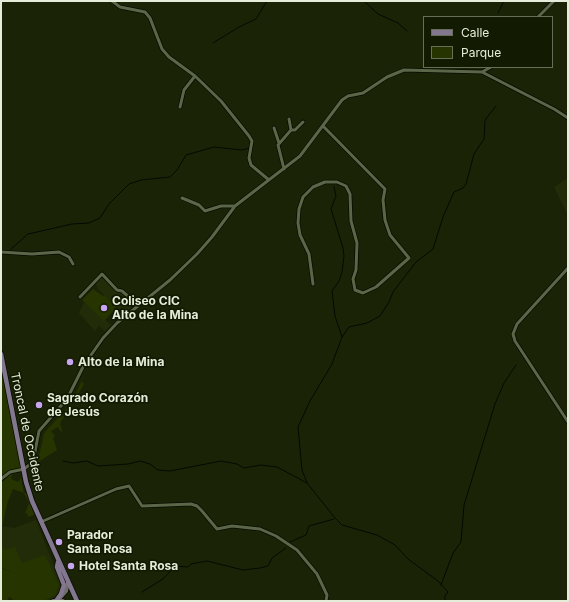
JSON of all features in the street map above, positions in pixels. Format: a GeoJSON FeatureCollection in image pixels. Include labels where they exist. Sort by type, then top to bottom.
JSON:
{"type":"FeatureCollection","features":[{"type":"Feature","properties":{"kind":"main road","name":"Troncal de Occidente"},"geometry":{"type":"LineString","coordinates":[[1,354],[24,469],[32,501],[58,562],[77,601]]}},
{"type":"Feature","properties":{"kind":"main road"},"geometry":{"type":"LineString","coordinates":[[55,601],[61,594],[64,585],[57,567],[58,562]]}},
{"type":"Feature","properties":{"kind":"main road"},"geometry":{"type":"LineString","coordinates":[[55,601],[66,591],[68,582]]}},
{"type":"Feature","properties":{"kind":"main road"},"geometry":{"type":"LineString","coordinates":[[55,601],[63,601]]}},
{"type":"Feature","properties":{"kind":"street"},"geometry":{"type":"LineString","coordinates":[[112,1],[120,7],[145,12],[150,18],[162,49],[169,57],[195,76],[221,101],[249,136],[252,141],[249,158],[251,165],[269,180]]}},
{"type":"Feature","properties":{"kind":"street"},"geometry":{"type":"LineString","coordinates":[[539,16],[554,1]]}},
{"type":"Feature","properties":{"kind":"street"},"geometry":{"type":"LineString","coordinates":[[482,72],[489,68]]}},
{"type":"Feature","properties":{"kind":"street"},"geometry":{"type":"LineString","coordinates":[[1,479],[10,472],[24,469],[33,462],[39,430],[67,400],[96,346],[117,323],[170,280],[197,254],[212,237],[235,206],[300,156],[342,100],[348,96],[363,94],[387,77],[397,72],[414,70],[482,72],[554,109],[568,118]]}},
{"type":"Feature","properties":{"kind":"street"},"geometry":{"type":"LineString","coordinates":[[180,107],[184,90],[195,76]]}},
{"type":"Feature","properties":{"kind":"street"},"geometry":{"type":"LineString","coordinates":[[289,119],[291,130]]}},
{"type":"Feature","properties":{"kind":"street"},"geometry":{"type":"LineString","coordinates":[[284,169],[278,151],[280,143],[291,130],[295,130],[303,122]]}},
{"type":"Feature","properties":{"kind":"street"},"geometry":{"type":"LineString","coordinates":[[313,284],[309,254],[300,236],[298,223],[303,197],[313,187],[325,182],[337,182],[346,186],[350,194],[351,221],[357,243],[356,270],[353,279],[355,290],[363,293],[376,287],[409,258],[390,236],[385,220],[385,189],[323,126]]}},
{"type":"Feature","properties":{"kind":"street"},"geometry":{"type":"LineString","coordinates":[[274,128],[280,143]]}},
{"type":"Feature","properties":{"kind":"street"},"geometry":{"type":"LineString","coordinates":[[182,198],[198,205],[206,211],[221,206],[235,206]]}},
{"type":"Feature","properties":{"kind":"street"},"geometry":{"type":"LineString","coordinates":[[1,252],[32,254],[59,252],[69,257],[73,264]]}},
{"type":"Feature","properties":{"kind":"street"},"geometry":{"type":"LineString","coordinates":[[568,268],[549,291],[517,324],[513,334],[515,341],[568,422]]}},
{"type":"Feature","properties":{"kind":"street"},"geometry":{"type":"LineString","coordinates":[[80,297],[102,274],[117,290],[122,291],[138,305]]}},
{"type":"Feature","properties":{"kind":"street"},"geometry":{"type":"LineString","coordinates":[[41,522],[116,489],[129,486],[140,505],[145,507],[191,504],[202,510],[217,529],[232,526],[260,529],[276,536],[297,550],[317,574],[327,595],[326,601]]}},
{"type":"Feature","properties":{"kind":"shaded area"},"geometry":{"type":"Polygon","coordinates":[[[568,178],[568,215],[554,187],[568,178]]]}},
{"type":"Feature","properties":{"kind":"shaded area"},"geometry":{"type":"Polygon","coordinates":[[[101,277],[117,292],[124,294],[134,305],[126,313],[117,307],[98,289],[95,281],[101,277]]]}},
{"type":"Feature","properties":{"kind":"shaded area"},"geometry":{"type":"Polygon","coordinates":[[[84,302],[111,325],[105,331],[99,326],[95,331],[79,313],[84,302]]]}},
{"type":"Feature","properties":{"kind":"shaded area"},"geometry":{"type":"Polygon","coordinates":[[[36,520],[61,584],[58,596],[47,601],[28,601],[15,573],[1,568],[1,526],[14,528],[36,520]]]}},
{"type":"Feature","properties":{"kind":"green space","name":"Coliseo CIC Alto de la Mina"},"geometry":{"type":"Polygon","coordinates":[[[93,289],[103,296],[104,295],[117,307],[104,321],[82,300],[93,289]]]}},
{"type":"Feature","properties":{"kind":"green space"},"geometry":{"type":"Polygon","coordinates":[[[84,376],[82,382],[84,384],[60,423],[62,431],[61,432],[58,427],[51,431],[55,436],[53,438],[57,450],[35,464],[40,452],[44,433],[71,404],[84,376]]]}},
{"type":"Feature","properties":{"kind":"green space"},"geometry":{"type":"Polygon","coordinates":[[[1,379],[4,380],[21,469],[10,471],[1,478],[1,379]]]}},
{"type":"Feature","properties":{"kind":"green space"},"geometry":{"type":"Polygon","coordinates":[[[12,473],[11,479],[18,482],[21,478],[24,493],[13,489],[8,501],[1,531],[1,483],[12,473]]]}},
{"type":"Feature","properties":{"kind":"green space"},"geometry":{"type":"Polygon","coordinates":[[[24,493],[27,493],[34,515],[27,517],[28,514],[25,513],[29,503],[24,493]]]}},
{"type":"Feature","properties":{"kind":"green space"},"geometry":{"type":"Polygon","coordinates":[[[1,531],[3,550],[15,547],[22,563],[45,555],[59,585],[55,595],[43,601],[15,601],[9,597],[7,601],[1,601],[1,568],[14,573],[1,567],[1,531]]]}},
{"type":"Feature","properties":{"kind":"waterway"},"geometry":{"type":"LineString","coordinates":[[213,43],[239,27],[256,19],[267,1]]}},
{"type":"Feature","properties":{"kind":"waterway"},"geometry":{"type":"LineString","coordinates":[[364,1],[378,14],[398,23],[407,31]]}},
{"type":"Feature","properties":{"kind":"waterway"},"geometry":{"type":"LineString","coordinates":[[498,13],[504,1]]}},
{"type":"Feature","properties":{"kind":"waterway"},"geometry":{"type":"LineString","coordinates":[[445,601],[445,596],[448,592],[438,581],[408,559],[395,545],[377,535],[342,525],[335,518],[307,483],[302,470],[298,427],[310,401],[332,364],[342,337],[349,327],[367,323],[380,316],[389,302],[393,292],[416,262],[433,249],[443,217],[454,192],[463,188],[466,184],[474,154],[484,139],[485,120],[496,106]]}},
{"type":"Feature","properties":{"kind":"waterway"},"geometry":{"type":"LineString","coordinates":[[11,249],[28,234],[72,224],[89,223],[100,218],[109,204],[129,184],[141,180],[170,177],[177,170],[186,155],[214,147],[242,150],[249,148]]}},
{"type":"Feature","properties":{"kind":"waterway"},"geometry":{"type":"LineString","coordinates":[[334,187],[336,196],[331,209],[344,256],[339,281],[332,291],[335,316],[342,337]]}},
{"type":"Feature","properties":{"kind":"waterway"},"geometry":{"type":"LineString","coordinates":[[441,585],[453,553],[461,542],[464,505],[495,404],[504,383],[516,365]]}},
{"type":"Feature","properties":{"kind":"waterway"},"geometry":{"type":"LineString","coordinates":[[63,461],[73,463],[87,461],[98,466],[128,464],[140,461],[150,464],[158,470],[170,471],[221,461],[237,464],[244,468],[261,465],[277,467],[307,483]]}},
{"type":"Feature","properties":{"kind":"waterway"},"geometry":{"type":"LineString","coordinates":[[290,542],[306,535],[309,526],[334,519]]}},
{"type":"Feature","properties":{"kind":"waterway"},"geometry":{"type":"LineString","coordinates":[[142,592],[163,579],[175,566],[188,567],[191,564],[207,561],[243,570],[260,568],[268,566],[272,558],[286,548]]}},
{"type":"Feature","properties":{"kind":"place","name":"Coliseo CIC Alto de la Mina"},"geometry":{"type":"Point","coordinates":[104,308]}},
{"type":"Feature","properties":{"kind":"place","name":"Alto de la Mina"},"geometry":{"type":"Point","coordinates":[70,362]}},
{"type":"Feature","properties":{"kind":"place","name":"Sagrado Corazón de Jesús"},"geometry":{"type":"Point","coordinates":[39,405]}},
{"type":"Feature","properties":{"kind":"place","name":"Parador Santa Rosa"},"geometry":{"type":"Point","coordinates":[59,542]}},
{"type":"Feature","properties":{"kind":"place","name":"Hotel Santa Rosa"},"geometry":{"type":"Point","coordinates":[71,566]}}]}
